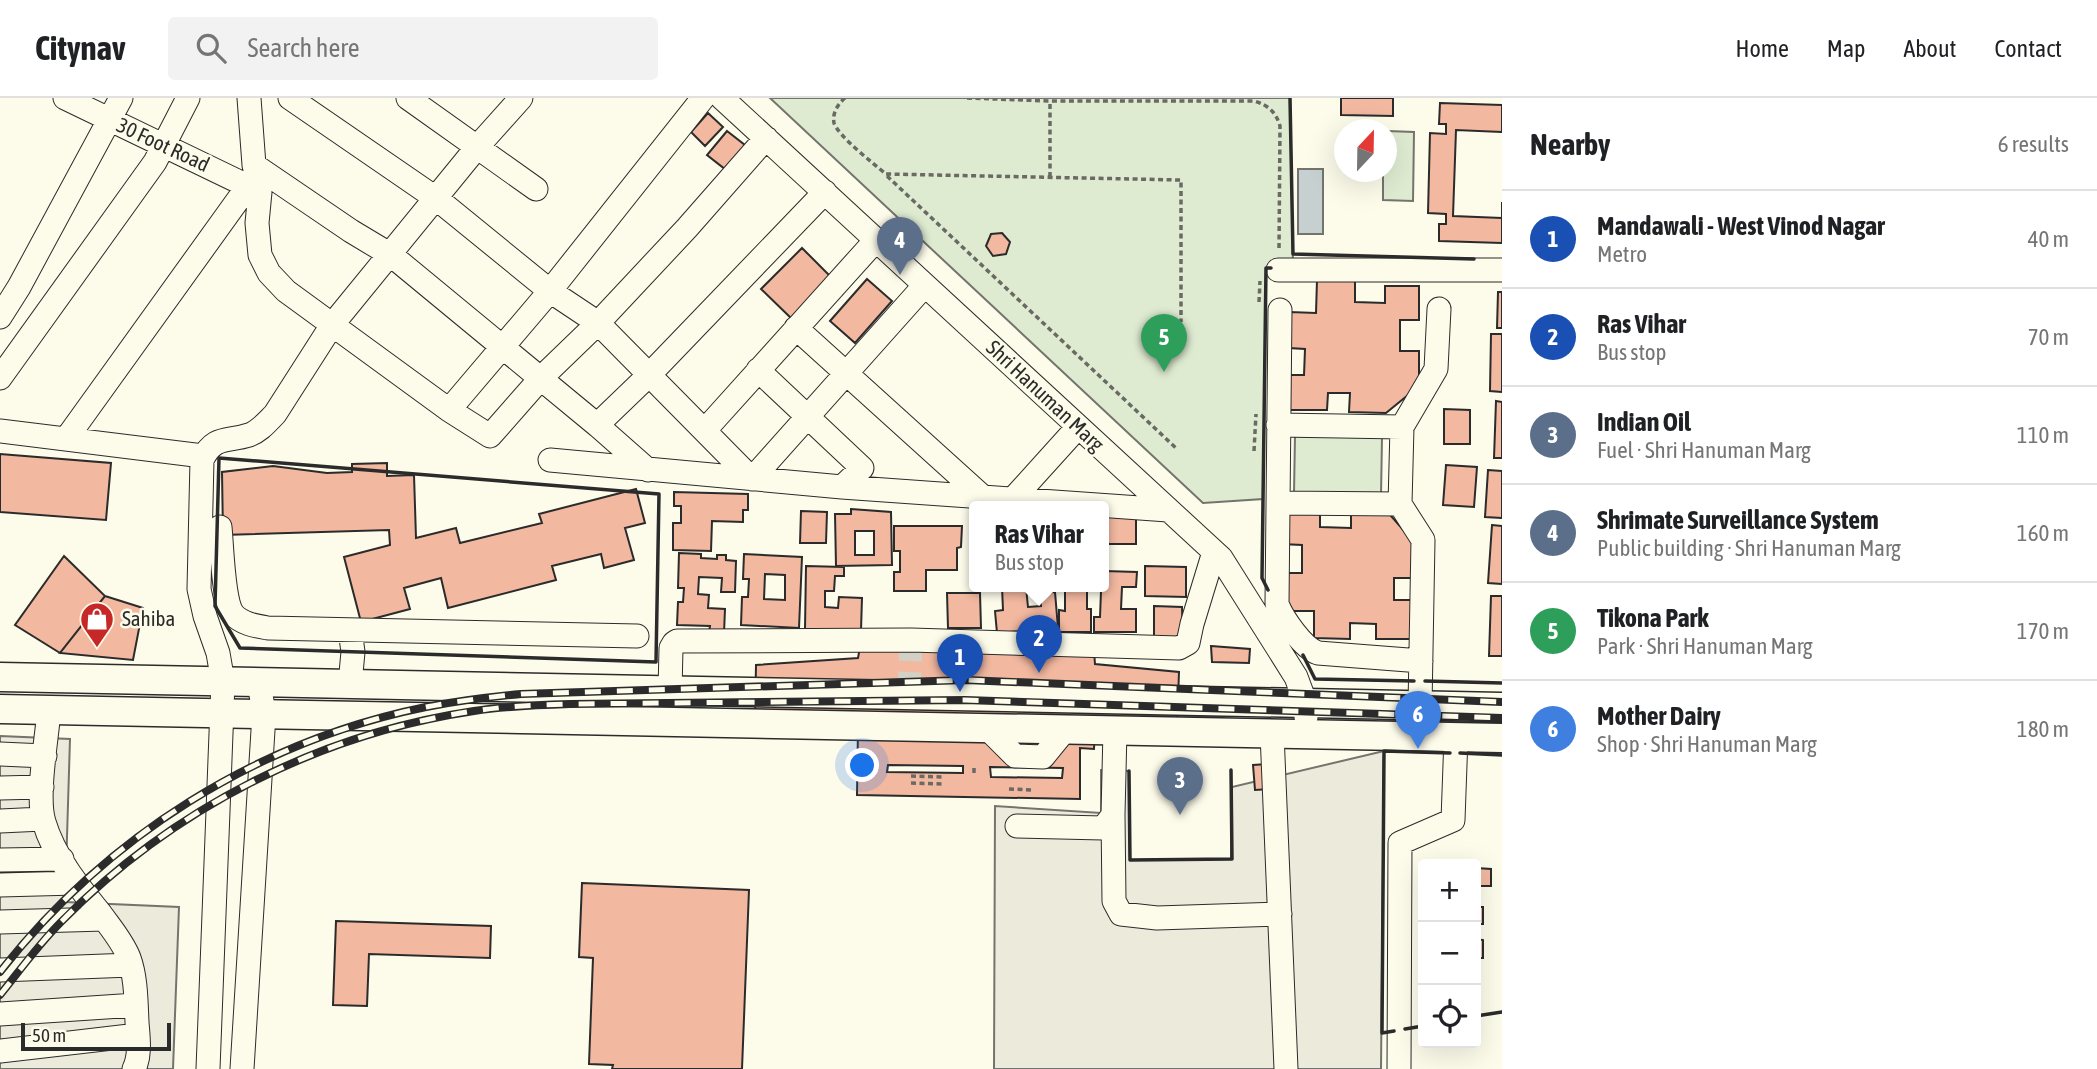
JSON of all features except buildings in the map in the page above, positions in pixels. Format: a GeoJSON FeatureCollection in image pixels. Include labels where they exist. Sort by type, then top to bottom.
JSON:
{"type":"FeatureCollection","features":[{"type":"Feature","properties":{"kind":"main road"},"geometry":{"type":"LineString","coordinates":[[0,677],[1502,708]]}},
{"type":"Feature","properties":{"kind":"main road"},"geometry":{"type":"LineString","coordinates":[[997,728],[1006,697]]}},
{"type":"Feature","properties":{"kind":"main road"},"geometry":{"type":"LineString","coordinates":[[0,709],[1502,738]]}},
{"type":"Feature","properties":{"kind":"street","name":"30 Foot Road"},"geometry":{"type":"LineString","coordinates":[[65,98],[164,145],[254,181],[351,231],[391,255],[648,470]]}},
{"type":"Feature","properties":{"kind":"street"},"geometry":{"type":"LineString","coordinates":[[0,317],[19,287],[121,98]]}},
{"type":"Feature","properties":{"kind":"street"},"geometry":{"type":"LineString","coordinates":[[0,378],[155,162],[188,98]]}},
{"type":"Feature","properties":{"kind":"street"},"geometry":{"type":"LineString","coordinates":[[250,98],[260,255],[269,272],[286,291],[449,410],[490,436],[541,378],[598,323],[687,228],[766,138]]}},
{"type":"Feature","properties":{"kind":"street"},"geometry":{"type":"LineString","coordinates":[[290,98],[437,199],[550,291],[598,323],[752,479]]}},
{"type":"Feature","properties":{"kind":"street"},"geometry":{"type":"LineString","coordinates":[[408,98],[537,189]]}},
{"type":"Feature","properties":{"kind":"street"},"geometry":{"type":"LineString","coordinates":[[208,1069],[223,681],[218,653],[199,589],[203,456],[208,448],[223,439],[248,435],[263,427],[275,414],[332,325],[478,146],[521,98]]}},
{"type":"Feature","properties":{"kind":"street"},"geometry":{"type":"LineString","coordinates":[[449,410],[550,291],[704,98]]}},
{"type":"Feature","properties":{"kind":"street","name":"Shri Hanuman Marg"},"geometry":{"type":"LineString","coordinates":[[722,98],[1221,558],[1296,677],[1306,704],[1306,734]]}},
{"type":"Feature","properties":{"kind":"street"},"geometry":{"type":"LineString","coordinates":[[66,439],[254,181]]}},
{"type":"Feature","properties":{"kind":"street"},"geometry":{"type":"LineString","coordinates":[[597,425],[649,375],[825,192]]}},
{"type":"Feature","properties":{"kind":"street"},"geometry":{"type":"LineString","coordinates":[[705,430],[876,240]]}},
{"type":"Feature","properties":{"kind":"street"},"geometry":{"type":"LineString","coordinates":[[1278,270],[1502,270]]}},
{"type":"Feature","properties":{"kind":"street"},"geometry":{"type":"LineString","coordinates":[[752,479],[925,285]]}},
{"type":"Feature","properties":{"kind":"street"},"geometry":{"type":"LineString","coordinates":[[1420,706],[1423,540],[1400,504],[1402,427],[1436,369],[1438,309]]}},
{"type":"Feature","properties":{"kind":"street"},"geometry":{"type":"LineString","coordinates":[[1280,310],[1277,604],[1280,613],[1310,650],[1318,653],[1421,661]]}},
{"type":"Feature","properties":{"kind":"street"},"geometry":{"type":"LineString","coordinates":[[796,328],[984,498]]}},
{"type":"Feature","properties":{"kind":"street"},"geometry":{"type":"LineString","coordinates":[[758,370],[862,468],[842,487]]}},
{"type":"Feature","properties":{"kind":"street"},"geometry":{"type":"LineString","coordinates":[[1278,425],[1402,427]]}},
{"type":"Feature","properties":{"kind":"street"},"geometry":{"type":"LineString","coordinates":[[1012,500],[1078,427]]}},
{"type":"Feature","properties":{"kind":"street"},"geometry":{"type":"LineString","coordinates":[[0,431],[203,456]]}},
{"type":"Feature","properties":{"kind":"street"},"geometry":{"type":"LineString","coordinates":[[550,460],[1028,501]]}},
{"type":"Feature","properties":{"kind":"street"},"geometry":{"type":"LineString","coordinates":[[1279,503],[1400,504]]}},
{"type":"Feature","properties":{"kind":"street"},"geometry":{"type":"LineString","coordinates":[[1109,506],[1168,510]]}},
{"type":"Feature","properties":{"kind":"street"},"geometry":{"type":"LineString","coordinates":[[220,527],[228,603],[234,615],[244,623],[268,628],[637,636]]}},
{"type":"Feature","properties":{"kind":"street"},"geometry":{"type":"LineString","coordinates":[[670,691],[671,648],[677,641],[937,640],[1179,648],[1188,643],[1214,552]]}},
{"type":"Feature","properties":{"kind":"street"},"geometry":{"type":"LineString","coordinates":[[350,630],[353,652],[351,684]]}},
{"type":"Feature","properties":{"kind":"street"},"geometry":{"type":"LineString","coordinates":[[242,1069],[264,714],[259,682]]}},
{"type":"Feature","properties":{"kind":"street"},"geometry":{"type":"LineString","coordinates":[[49,710],[41,803],[43,819],[55,848],[76,883],[123,945],[131,965],[138,1035],[138,1061],[134,1069]]}},
{"type":"Feature","properties":{"kind":"street"},"geometry":{"type":"LineString","coordinates":[[1115,730],[1114,901],[1121,914],[1157,918],[1280,914]]}},
{"type":"Feature","properties":{"kind":"street"},"geometry":{"type":"LineString","coordinates":[[1272,733],[1286,1069]]}},
{"type":"Feature","properties":{"kind":"street"},"geometry":{"type":"LineString","coordinates":[[1399,1069],[1400,843],[1452,820],[1456,737]]}},
{"type":"Feature","properties":{"kind":"street"},"geometry":{"type":"LineString","coordinates":[[0,754],[45,755]]}},
{"type":"Feature","properties":{"kind":"street"},"geometry":{"type":"LineString","coordinates":[[0,788],[42,787]]}},
{"type":"Feature","properties":{"kind":"street"},"geometry":{"type":"LineString","coordinates":[[1017,826],[1103,828],[1113,815]]}},
{"type":"Feature","properties":{"kind":"street"},"geometry":{"type":"LineString","coordinates":[[0,821],[43,819]]}},
{"type":"Feature","properties":{"kind":"street"},"geometry":{"type":"LineString","coordinates":[[0,860],[62,859]]}},
{"type":"Feature","properties":{"kind":"street"},"geometry":{"type":"LineString","coordinates":[[0,885],[76,883]]}},
{"type":"Feature","properties":{"kind":"street"},"geometry":{"type":"LineString","coordinates":[[0,922],[104,919]]}},
{"type":"Feature","properties":{"kind":"street"},"geometry":{"type":"LineString","coordinates":[[0,970],[131,965]]}},
{"type":"Feature","properties":{"kind":"street"},"geometry":{"type":"LineString","coordinates":[[0,1014],[136,1005]]}},
{"type":"Feature","properties":{"kind":"street"},"geometry":{"type":"LineString","coordinates":[[0,1051],[138,1035]]}},
{"type":"Feature","properties":{"kind":"path"},"geometry":{"type":"LineString","coordinates":[[845,98],[834,114],[838,131],[1177,449]]}},
{"type":"Feature","properties":{"kind":"path"},"geometry":{"type":"LineString","coordinates":[[967,98],[1050,101],[1254,101],[1270,109],[1277,117],[1280,126],[1280,157]]}},
{"type":"Feature","properties":{"kind":"path"},"geometry":{"type":"LineString","coordinates":[[1050,101],[1050,177]]}},
{"type":"Feature","properties":{"kind":"path"},"geometry":{"type":"LineString","coordinates":[[886,174],[1181,180],[1181,321]]}},
{"type":"Feature","properties":{"kind":"path"},"geometry":{"type":"LineString","coordinates":[[911,776],[945,778]]}},
{"type":"Feature","properties":{"kind":"path"},"geometry":{"type":"LineString","coordinates":[[911,783],[945,784]]}},
{"type":"Feature","properties":{"kind":"path"},"geometry":{"type":"LineString","coordinates":[[1009,789],[1034,790]]}},
{"type":"Feature","properties":{"kind":"green space"},"geometry":{"type":"Polygon","coordinates":[[[770,98],[1290,98],[1293,268],[1266,269],[1263,499],[1203,503],[770,98]]]}},
{"type":"Feature","properties":{"kind":"green space"},"geometry":{"type":"Polygon","coordinates":[[[1397,131],[1414,132],[1413,201],[1383,200],[1383,182],[1397,182],[1397,131]]]}},
{"type":"Feature","properties":{"kind":"green space"},"geometry":{"type":"Polygon","coordinates":[[[1295,435],[1382,437],[1381,496],[1294,494],[1295,435]]]}},
{"type":"Feature","properties":{"kind":"shaded area"},"geometry":{"type":"Polygon","coordinates":[[[1298,169],[1323,169],[1323,234],[1298,234],[1298,169]]]}},
{"type":"Feature","properties":{"kind":"shaded area"},"geometry":{"type":"Polygon","coordinates":[[[0,736],[70,739],[65,902],[179,907],[173,1069],[0,1069],[0,736]]]}},
{"type":"Feature","properties":{"kind":"shaded area"},"geometry":{"type":"Polygon","coordinates":[[[1384,751],[1381,1069],[994,1069],[995,806],[1101,813],[1101,770],[1129,771],[1130,860],[1231,859],[1232,787],[1384,751]]]}},
{"type":"Feature","properties":{"kind":"tunnel"},"geometry":{"type":"LineString","coordinates":[[909,695],[911,640]]}},
{"type":"Feature","properties":{"kind":"railway"},"geometry":{"type":"LineString","coordinates":[[0,972],[42,923],[88,878],[137,838],[189,802],[245,770],[303,744],[364,723],[426,707],[521,694],[966,680],[1502,702]]}},
{"type":"Feature","properties":{"kind":"railway"},"geometry":{"type":"LineString","coordinates":[[0,995],[53,930],[104,881],[199,812],[304,758],[359,738],[416,722],[474,711],[570,704],[965,700],[1502,718]]}},
{"type":"Feature","properties":{"kind":"wall"},"geometry":{"type":"LineString","coordinates":[[1290,98],[1293,254],[1474,259]]}},
{"type":"Feature","properties":{"kind":"wall"},"geometry":{"type":"LineString","coordinates":[[1268,590],[1262,578],[1266,268],[1271,268]]}},
{"type":"Feature","properties":{"kind":"wall"},"geometry":{"type":"LineString","coordinates":[[219,458],[659,494],[656,662],[240,648],[215,606],[219,458]]}},
{"type":"Feature","properties":{"kind":"wall"},"geometry":{"type":"LineString","coordinates":[[1303,655],[1315,679],[1414,681]]}},
{"type":"Feature","properties":{"kind":"wall"},"geometry":{"type":"LineString","coordinates":[[1425,681],[1502,683]]}},
{"type":"Feature","properties":{"kind":"wall"},"geometry":{"type":"LineString","coordinates":[[1394,1031],[1382,1033],[1384,751],[1450,753]]}},
{"type":"Feature","properties":{"kind":"wall"},"geometry":{"type":"LineString","coordinates":[[1460,753],[1502,755]]}},
{"type":"Feature","properties":{"kind":"wall"},"geometry":{"type":"LineString","coordinates":[[1129,771],[1130,860],[1232,859],[1231,770]]}},
{"type":"Feature","properties":{"kind":"wall"},"geometry":{"type":"LineString","coordinates":[[1481,1015],[1502,1012]]}},
{"type":"Feature","properties":{"kind":"wall"},"geometry":{"type":"LineString","coordinates":[[1405,1029],[1418,1027]]}},
{"type":"Feature","properties":{"kind":"place","name":"Shrimate Surveillance System"},"geometry":{"type":"Point","coordinates":[900,275]}},
{"type":"Feature","properties":{"kind":"place","name":"Tikona Park"},"geometry":{"type":"Point","coordinates":[1164,372]}},
{"type":"Feature","properties":{"kind":"place","name":"Sahiba"},"geometry":{"type":"Point","coordinates":[97,649]}},
{"type":"Feature","properties":{"kind":"place","name":"Ras Vihar"},"geometry":{"type":"Point","coordinates":[1039,673]}},
{"type":"Feature","properties":{"kind":"place","name":"Mandawali - West Vinod Nagar"},"geometry":{"type":"Point","coordinates":[960,692]}},
{"type":"Feature","properties":{"kind":"place","name":"Mother Dairy"},"geometry":{"type":"Point","coordinates":[1418,749]}},
{"type":"Feature","properties":{"kind":"place","name":"Indian Oil"},"geometry":{"type":"Point","coordinates":[1180,815]}}]}
